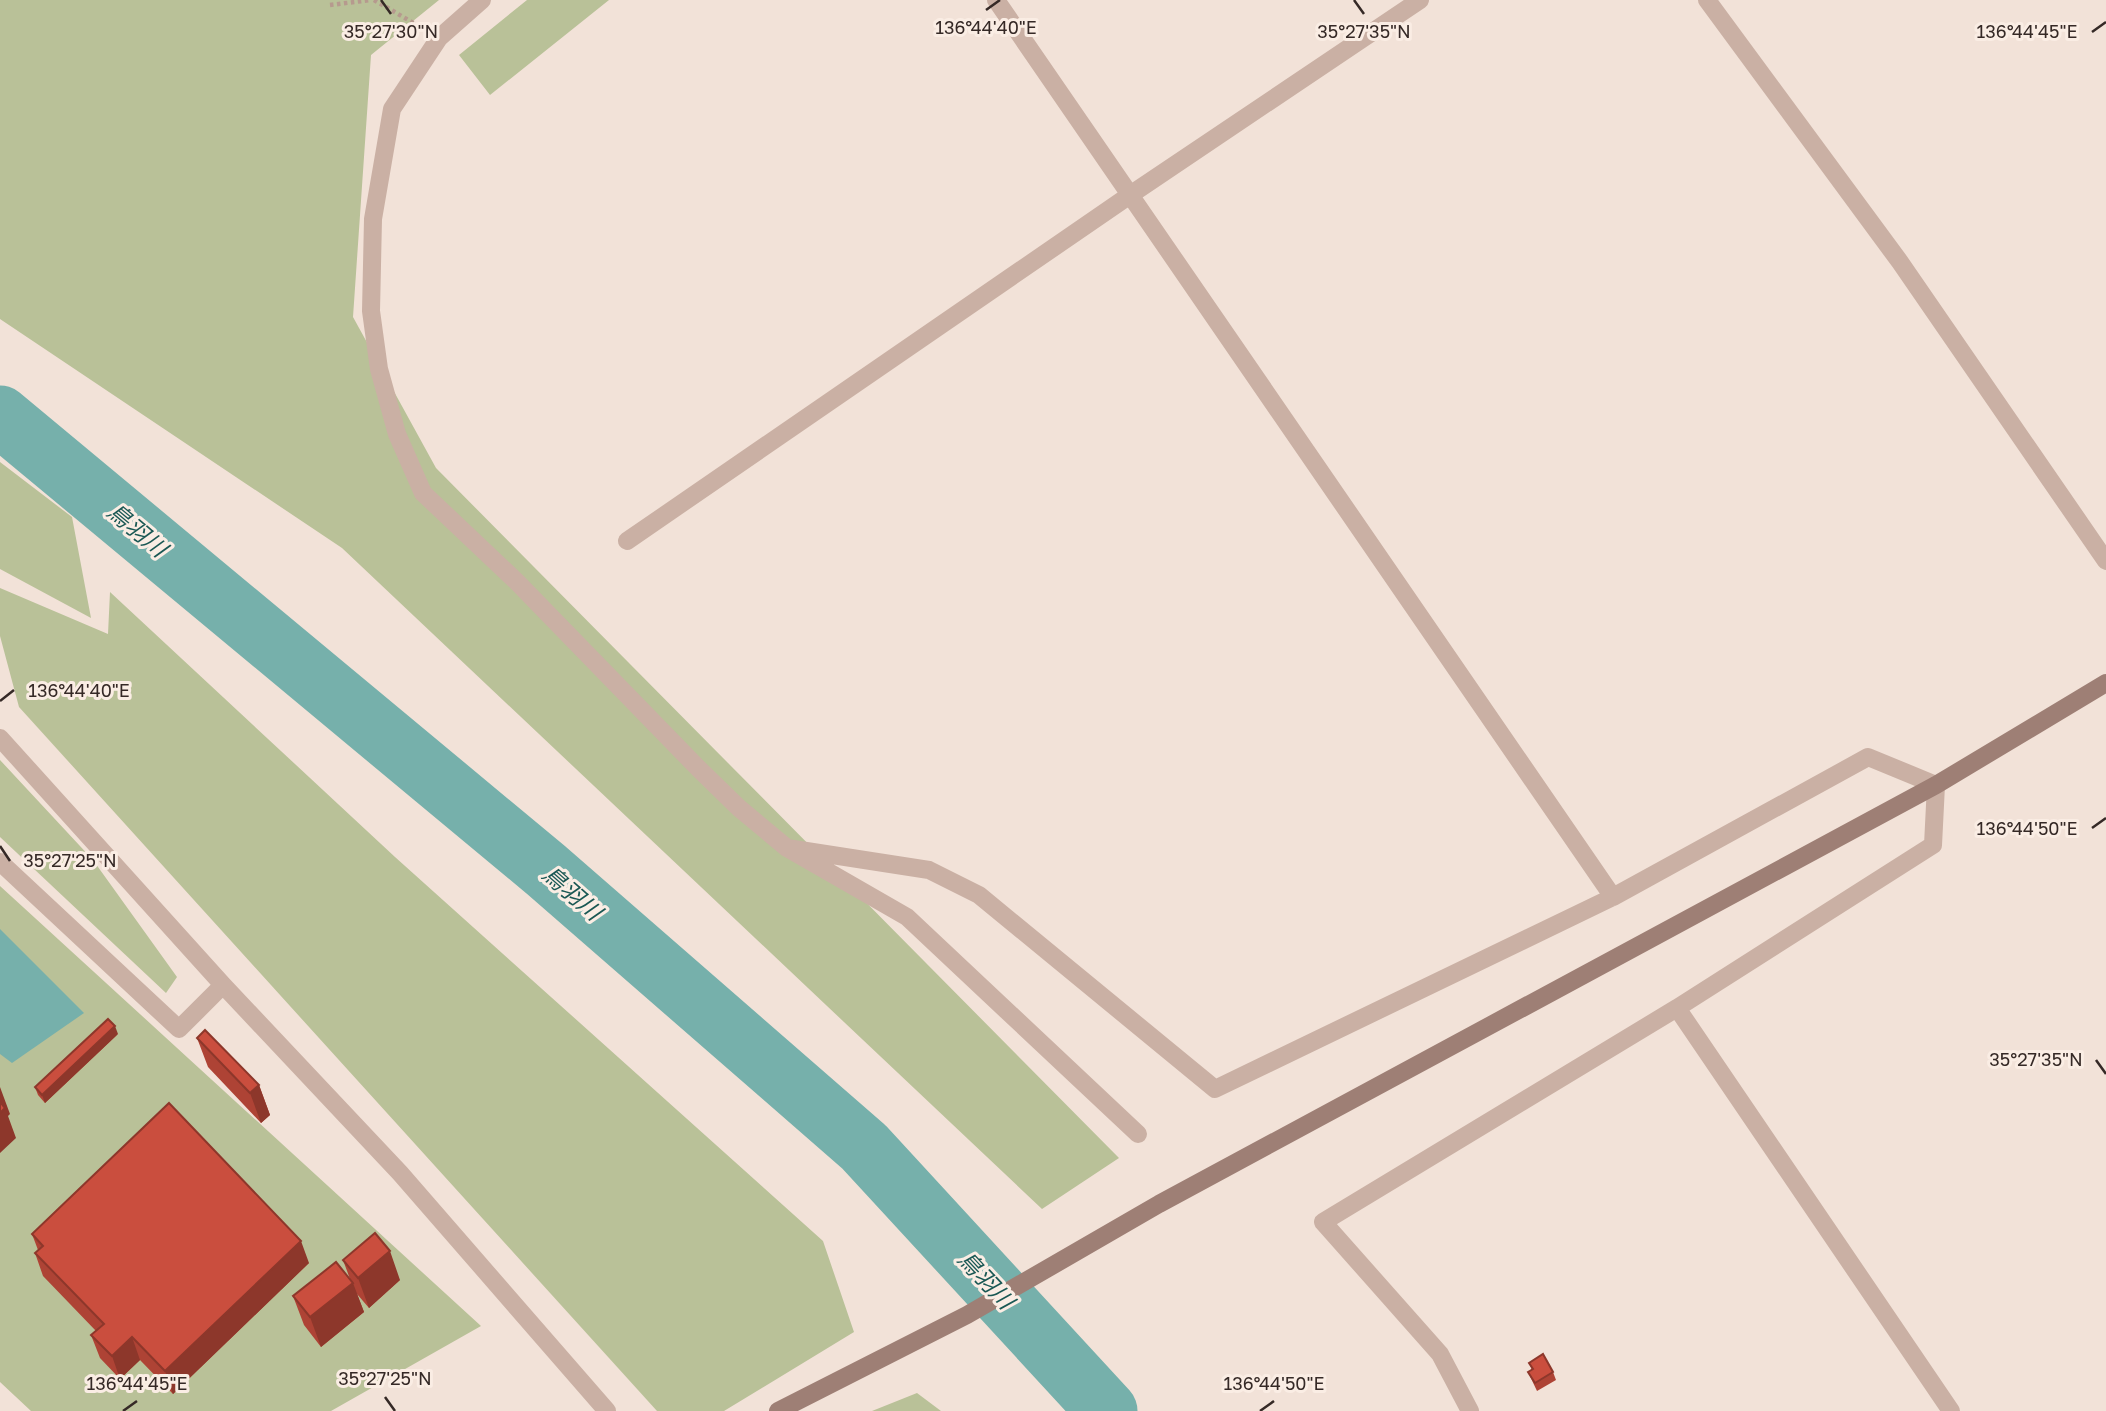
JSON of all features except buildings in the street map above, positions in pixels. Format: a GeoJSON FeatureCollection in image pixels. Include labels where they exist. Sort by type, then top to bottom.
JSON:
{"type":"FeatureCollection","features":[{"type":"Feature","properties":{"kind":"street"},"geometry":{"type":"LineString","coordinates":[[482,0],[439,38],[392,109],[373,219],[371,311],[379,369],[397,434],[423,493],[517,582],[740,808],[787,848],[907,917],[1138,1134]]}},
{"type":"Feature","properties":{"kind":"street"},"geometry":{"type":"LineString","coordinates":[[996,0],[1613,897]]}},
{"type":"Feature","properties":{"kind":"street"},"geometry":{"type":"LineString","coordinates":[[627,541],[1130,195],[1420,0]]}},
{"type":"Feature","properties":{"kind":"street"},"geometry":{"type":"LineString","coordinates":[[1707,0],[1900,261],[2106,561]]}},
{"type":"Feature","properties":{"kind":"street"},"geometry":{"type":"LineString","coordinates":[[778,1411],[967,1315],[1159,1204],[1936,785],[2106,683]]}},
{"type":"Feature","properties":{"kind":"street"},"geometry":{"type":"LineString","coordinates":[[0,738],[222,985],[400,1173],[607,1411]]}},
{"type":"Feature","properties":{"kind":"street"},"geometry":{"type":"LineString","coordinates":[[787,848],[929,870],[979,895],[1215,1088],[1613,897],[1868,757],[1936,785]]}},
{"type":"Feature","properties":{"kind":"street"},"geometry":{"type":"LineString","coordinates":[[1470,1411],[1440,1354],[1322,1222],[1677,1008],[1933,845],[1936,785]]}},
{"type":"Feature","properties":{"kind":"street"},"geometry":{"type":"LineString","coordinates":[[0,862],[179,1029],[222,985]]}},
{"type":"Feature","properties":{"kind":"street"},"geometry":{"type":"LineString","coordinates":[[1677,1008],[1951,1411]]}},
{"type":"Feature","properties":{"kind":"path"},"geometry":{"type":"LineString","coordinates":[[330,5],[372,0],[439,38]]}},
{"type":"Feature","properties":{"kind":"green space"},"geometry":{"type":"Polygon","coordinates":[[[0,0],[439,0],[371,55],[353,317],[436,468],[1119,1158],[1042,1209],[342,548],[0,319],[0,0]]]}},
{"type":"Feature","properties":{"kind":"green space"},"geometry":{"type":"Polygon","coordinates":[[[527,0],[609,0],[490,95],[459,55],[527,0]]]}},
{"type":"Feature","properties":{"kind":"green space"},"geometry":{"type":"Polygon","coordinates":[[[0,462],[72,517],[91,618],[0,569],[0,462]]]}},
{"type":"Feature","properties":{"kind":"green space"},"geometry":{"type":"Polygon","coordinates":[[[0,588],[108,634],[110,592],[395,857],[823,1241],[854,1332],[724,1411],[657,1411],[19,707],[0,636],[0,588]]]}},
{"type":"Feature","properties":{"kind":"green space"},"geometry":{"type":"Polygon","coordinates":[[[0,760],[93,860],[177,977],[166,993],[0,837],[0,760]]]}},
{"type":"Feature","properties":{"kind":"green space"},"geometry":{"type":"Polygon","coordinates":[[[0,886],[481,1326],[331,1411],[31,1411],[0,1382],[0,886]]]}},
{"type":"Feature","properties":{"kind":"green space"},"geometry":{"type":"Polygon","coordinates":[[[917,1393],[941,1411],[872,1411],[917,1393]]]}},
{"type":"Feature","properties":{"kind":"water"},"geometry":{"type":"Polygon","coordinates":[[[0,929],[84,1013],[12,1063],[0,1054],[0,929]]]}},
{"type":"Feature","properties":{"kind":"waterway","name":"鳥羽川"},"geometry":{"type":"LineString","coordinates":[[0,416],[546,870],[864,1147],[1107,1411]]}}]}
